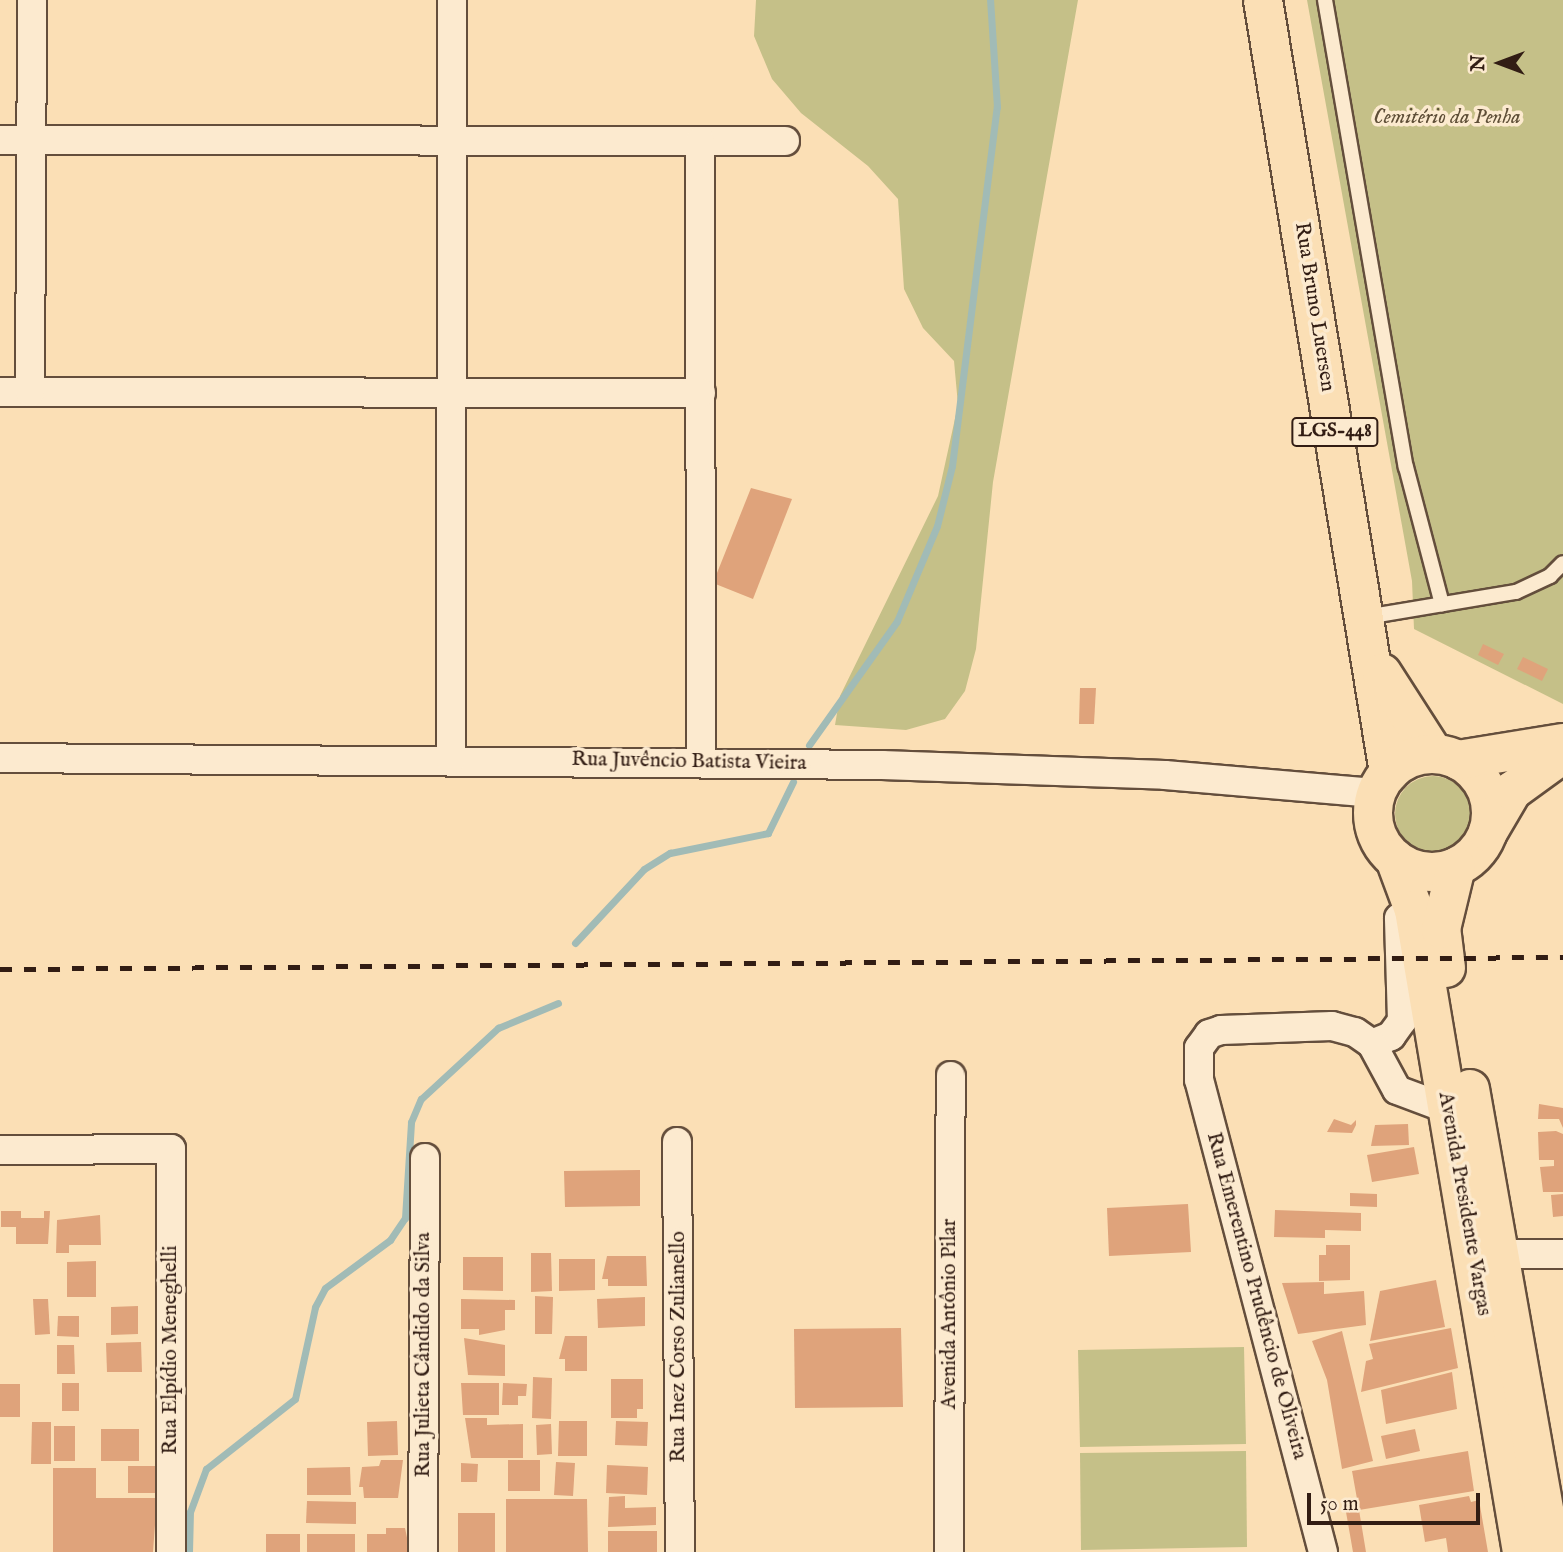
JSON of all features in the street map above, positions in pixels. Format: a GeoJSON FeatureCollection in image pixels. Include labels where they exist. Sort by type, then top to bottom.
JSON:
{"type":"FeatureCollection","features":[{"type":"Feature","properties":{"kind":"main road","name":"Rua Bruno Luersen"},"geometry":{"type":"LineString","coordinates":[[1263,0],[1373,656],[1383,783]]}},
{"type":"Feature","properties":{"kind":"main road","name":"Rua Bruno Luersen"},"geometry":{"type":"LineString","coordinates":[[1373,656],[1446,757]]}},
{"type":"Feature","properties":{"kind":"main road"},"geometry":{"type":"LineString","coordinates":[[1563,743],[1402,762],[1383,783],[1375,829],[1395,859],[1424,872],[1456,867],[1480,847],[1512,791],[1563,754]]}},
{"type":"Feature","properties":{"kind":"main road"},"geometry":{"type":"LineString","coordinates":[[1446,757],[1482,783],[1490,807],[1488,832]]}},
{"type":"Feature","properties":{"kind":"main road","name":"Avenida Presidente Vargas"},"geometry":{"type":"LineString","coordinates":[[1395,859],[1414,910],[1522,1552]]}},
{"type":"Feature","properties":{"kind":"main road","name":"Avenida Presidente Vargas"},"geometry":{"type":"LineString","coordinates":[[1456,867],[1443,910],[1441,944],[1502,1254],[1552,1552]]}},
{"type":"Feature","properties":{"kind":"street"},"geometry":{"type":"LineString","coordinates":[[30,392],[32,0]]}},
{"type":"Feature","properties":{"kind":"street"},"geometry":{"type":"LineString","coordinates":[[451,761],[452,0]]}},
{"type":"Feature","properties":{"kind":"street"},"geometry":{"type":"LineString","coordinates":[[0,140],[785,141]]}},
{"type":"Feature","properties":{"kind":"street"},"geometry":{"type":"LineString","coordinates":[[701,141],[701,761]]}},
{"type":"Feature","properties":{"kind":"street"},"geometry":{"type":"LineString","coordinates":[[0,392],[701,393]]}},
{"type":"Feature","properties":{"kind":"street","name":"Rua Juvêncio Batista Vieira"},"geometry":{"type":"LineString","coordinates":[[0,758],[701,761],[1383,783]]}},
{"type":"Feature","properties":{"kind":"street"},"geometry":{"type":"LineString","coordinates":[[1395,859],[1402,1021],[1391,1036],[1372,1044],[1398,1090],[1448,1109]]}},
{"type":"Feature","properties":{"kind":"street","name":"Rua Emerentino Prudêncio de Oliveira"},"geometry":{"type":"LineString","coordinates":[[1323,1552],[1199,1080],[1199,1048],[1209,1034],[1222,1030],[1332,1026],[1355,1032],[1372,1044]]}},
{"type":"Feature","properties":{"kind":"street","name":"Avenida Antônio Pilar"},"geometry":{"type":"LineString","coordinates":[[949,1552],[951,1076]]}},
{"type":"Feature","properties":{"kind":"street","name":"Rua Inez Corso Zulianello"},"geometry":{"type":"LineString","coordinates":[[677,1142],[680,1552]]}},
{"type":"Feature","properties":{"kind":"street","name":"Rua Elpídio Meneghelli"},"geometry":{"type":"LineString","coordinates":[[0,1150],[171,1149],[171,1552]]}},
{"type":"Feature","properties":{"kind":"street","name":"Rua Julieta Cândido da Silva"},"geometry":{"type":"LineString","coordinates":[[423,1552],[425,1158]]}},
{"type":"Feature","properties":{"kind":"street"},"geometry":{"type":"LineString","coordinates":[[1502,1254],[1563,1254]]}},
{"type":"Feature","properties":{"kind":"lane"},"geometry":{"type":"LineString","coordinates":[[1325,0],[1406,467],[1442,604]]}},
{"type":"Feature","properties":{"kind":"lane"},"geometry":{"type":"LineString","coordinates":[[1366,617],[1516,592],[1550,576],[1563,563]]}},
{"type":"Feature","properties":{"kind":"green space"},"geometry":{"type":"Polygon","coordinates":[[[756,0],[1078,0],[993,482],[976,649],[965,691],[945,719],[906,730],[835,725],[840,696],[938,496],[958,405],[954,361],[923,328],[904,289],[898,199],[868,166],[801,113],[772,79],[754,36],[756,0]]]}},
{"type":"Feature","properties":{"kind":"green space","name":"Cemitério da Penha"},"geometry":{"type":"Polygon","coordinates":[[[1307,0],[1563,0],[1563,704],[1414,629],[1412,581],[1307,0]]]}},
{"type":"Feature","properties":{"kind":"green space"},"geometry":{"type":"Polygon","coordinates":[[[1433,776],[1448,779],[1460,787],[1468,799],[1471,814],[1468,829],[1460,841],[1448,849],[1433,852],[1418,849],[1406,841],[1398,829],[1395,814],[1398,799],[1406,787],[1418,779],[1433,776]]]}},
{"type":"Feature","properties":{"kind":"green space"},"geometry":{"type":"Polygon","coordinates":[[[1244,1347],[1246,1444],[1080,1447],[1078,1350],[1244,1347]]]}},
{"type":"Feature","properties":{"kind":"green space"},"geometry":{"type":"Polygon","coordinates":[[[1246,1451],[1247,1547],[1081,1550],[1080,1453],[1246,1451]]]}},
{"type":"Feature","properties":{"kind":"building"},"geometry":{"type":"Polygon","coordinates":[[[751,488],[792,499],[753,599],[713,583],[751,488]]]}},
{"type":"Feature","properties":{"kind":"building"},"geometry":{"type":"Polygon","coordinates":[[[1483,644],[1504,654],[1498,665],[1478,655],[1483,644]]]}},
{"type":"Feature","properties":{"kind":"building"},"geometry":{"type":"Polygon","coordinates":[[[1523,657],[1548,669],[1542,681],[1517,669],[1523,657]]]}},
{"type":"Feature","properties":{"kind":"building"},"geometry":{"type":"Polygon","coordinates":[[[1080,688],[1096,688],[1094,724],[1079,724],[1080,688]]]}},
{"type":"Feature","properties":{"kind":"building"},"geometry":{"type":"Polygon","coordinates":[[[1539,1104],[1563,1108],[1563,1128],[1559,1119],[1538,1119],[1539,1104]]]}},
{"type":"Feature","properties":{"kind":"building"},"geometry":{"type":"Polygon","coordinates":[[[1334,1119],[1351,1125],[1356,1120],[1352,1133],[1327,1132],[1334,1119]]]}},
{"type":"Feature","properties":{"kind":"building"},"geometry":{"type":"Polygon","coordinates":[[[1408,1124],[1409,1145],[1371,1146],[1375,1125],[1408,1124]]]}},
{"type":"Feature","properties":{"kind":"building"},"geometry":{"type":"Polygon","coordinates":[[[1556,1131],[1563,1134],[1563,1192],[1543,1192],[1540,1167],[1554,1166],[1554,1160],[1539,1160],[1538,1132],[1556,1131]]]}},
{"type":"Feature","properties":{"kind":"building"},"geometry":{"type":"Polygon","coordinates":[[[1414,1147],[1419,1174],[1372,1182],[1367,1155],[1414,1147]]]}},
{"type":"Feature","properties":{"kind":"building"},"geometry":{"type":"Polygon","coordinates":[[[640,1170],[640,1206],[565,1207],[564,1171],[640,1170]]]}},
{"type":"Feature","properties":{"kind":"building"},"geometry":{"type":"Polygon","coordinates":[[[1350,1193],[1377,1194],[1377,1207],[1350,1206],[1350,1193]]]}},
{"type":"Feature","properties":{"kind":"building"},"geometry":{"type":"Polygon","coordinates":[[[1563,1194],[1563,1216],[1553,1217],[1551,1195],[1563,1194]]]}},
{"type":"Feature","properties":{"kind":"building"},"geometry":{"type":"Polygon","coordinates":[[[1188,1204],[1191,1252],[1109,1256],[1107,1208],[1188,1204]]]}},
{"type":"Feature","properties":{"kind":"building"},"geometry":{"type":"Polygon","coordinates":[[[1275,1210],[1361,1213],[1361,1231],[1325,1230],[1325,1238],[1274,1237],[1275,1210]]]}},
{"type":"Feature","properties":{"kind":"building"},"geometry":{"type":"Polygon","coordinates":[[[1,1211],[21,1211],[21,1218],[44,1218],[44,1211],[50,1211],[48,1244],[16,1244],[16,1227],[1,1227],[1,1211]]]}},
{"type":"Feature","properties":{"kind":"building"},"geometry":{"type":"Polygon","coordinates":[[[100,1215],[101,1245],[69,1245],[69,1253],[56,1253],[57,1220],[100,1215]]]}},
{"type":"Feature","properties":{"kind":"building"},"geometry":{"type":"Polygon","coordinates":[[[1326,1245],[1350,1245],[1350,1280],[1319,1281],[1319,1255],[1326,1255],[1326,1245]]]}},
{"type":"Feature","properties":{"kind":"building"},"geometry":{"type":"Polygon","coordinates":[[[531,1253],[551,1253],[552,1291],[531,1292],[531,1253]]]}},
{"type":"Feature","properties":{"kind":"building"},"geometry":{"type":"Polygon","coordinates":[[[607,1256],[646,1256],[647,1286],[608,1286],[608,1279],[602,1279],[607,1256]]]}},
{"type":"Feature","properties":{"kind":"building"},"geometry":{"type":"Polygon","coordinates":[[[463,1257],[503,1257],[503,1291],[463,1290],[463,1257]]]}},
{"type":"Feature","properties":{"kind":"building"},"geometry":{"type":"Polygon","coordinates":[[[559,1259],[595,1259],[595,1290],[559,1291],[559,1259]]]}},
{"type":"Feature","properties":{"kind":"building"},"geometry":{"type":"Polygon","coordinates":[[[96,1261],[96,1297],[67,1297],[67,1262],[96,1261]]]}},
{"type":"Feature","properties":{"kind":"building"},"geometry":{"type":"Polygon","coordinates":[[[1436,1280],[1445,1327],[1370,1341],[1380,1291],[1436,1280]]]}},
{"type":"Feature","properties":{"kind":"building"},"geometry":{"type":"Polygon","coordinates":[[[1324,1282],[1324,1294],[1364,1291],[1366,1325],[1298,1334],[1282,1283],[1324,1282]]]}},
{"type":"Feature","properties":{"kind":"building"},"geometry":{"type":"Polygon","coordinates":[[[535,1296],[553,1297],[552,1334],[535,1334],[535,1296]]]}},
{"type":"Feature","properties":{"kind":"building"},"geometry":{"type":"Polygon","coordinates":[[[645,1297],[645,1326],[598,1328],[597,1299],[645,1297]]]}},
{"type":"Feature","properties":{"kind":"building"},"geometry":{"type":"Polygon","coordinates":[[[33,1299],[48,1299],[50,1334],[35,1335],[33,1299]]]}},
{"type":"Feature","properties":{"kind":"building"},"geometry":{"type":"Polygon","coordinates":[[[461,1299],[515,1300],[515,1310],[505,1310],[505,1330],[479,1335],[479,1329],[461,1329],[461,1299]]]}},
{"type":"Feature","properties":{"kind":"building"},"geometry":{"type":"Polygon","coordinates":[[[138,1306],[138,1334],[111,1335],[111,1307],[138,1306]]]}},
{"type":"Feature","properties":{"kind":"building"},"geometry":{"type":"Polygon","coordinates":[[[58,1316],[79,1316],[79,1337],[57,1336],[58,1316]]]}},
{"type":"Feature","properties":{"kind":"building"},"geometry":{"type":"Polygon","coordinates":[[[901,1328],[903,1407],[795,1408],[794,1329],[901,1328]]]}},
{"type":"Feature","properties":{"kind":"building"},"geometry":{"type":"Polygon","coordinates":[[[1451,1328],[1458,1368],[1361,1392],[1366,1361],[1373,1359],[1369,1344],[1451,1328]]]}},
{"type":"Feature","properties":{"kind":"building"},"geometry":{"type":"Polygon","coordinates":[[[1342,1331],[1373,1461],[1342,1469],[1327,1380],[1312,1341],[1342,1331]]]}},
{"type":"Feature","properties":{"kind":"building"},"geometry":{"type":"Polygon","coordinates":[[[565,1336],[587,1336],[587,1371],[565,1371],[565,1359],[559,1359],[565,1336]]]}},
{"type":"Feature","properties":{"kind":"building"},"geometry":{"type":"Polygon","coordinates":[[[464,1338],[505,1345],[505,1376],[468,1375],[464,1338]]]}},
{"type":"Feature","properties":{"kind":"building"},"geometry":{"type":"Polygon","coordinates":[[[141,1342],[142,1372],[107,1372],[106,1343],[141,1342]]]}},
{"type":"Feature","properties":{"kind":"building"},"geometry":{"type":"Polygon","coordinates":[[[57,1345],[74,1345],[75,1374],[57,1374],[57,1345]]]}},
{"type":"Feature","properties":{"kind":"building"},"geometry":{"type":"Polygon","coordinates":[[[1452,1372],[1457,1409],[1386,1424],[1381,1390],[1452,1372]]]}},
{"type":"Feature","properties":{"kind":"building"},"geometry":{"type":"Polygon","coordinates":[[[533,1377],[552,1378],[551,1419],[532,1418],[533,1377]]]}},
{"type":"Feature","properties":{"kind":"building"},"geometry":{"type":"Polygon","coordinates":[[[611,1379],[643,1379],[643,1409],[637,1409],[637,1418],[611,1418],[611,1379]]]}},
{"type":"Feature","properties":{"kind":"building"},"geometry":{"type":"Polygon","coordinates":[[[62,1383],[79,1383],[79,1411],[62,1411],[62,1383]]]}},
{"type":"Feature","properties":{"kind":"building"},"geometry":{"type":"Polygon","coordinates":[[[461,1383],[499,1383],[499,1415],[463,1415],[461,1383]]]}},
{"type":"Feature","properties":{"kind":"building"},"geometry":{"type":"Polygon","coordinates":[[[503,1383],[527,1384],[526,1396],[518,1396],[518,1405],[502,1405],[503,1383]]]}},
{"type":"Feature","properties":{"kind":"building"},"geometry":{"type":"Polygon","coordinates":[[[0,1384],[20,1384],[20,1417],[0,1417],[0,1384]]]}},
{"type":"Feature","properties":{"kind":"building"},"geometry":{"type":"Polygon","coordinates":[[[465,1418],[487,1418],[487,1425],[523,1424],[523,1458],[471,1458],[465,1418]]]}},
{"type":"Feature","properties":{"kind":"building"},"geometry":{"type":"Polygon","coordinates":[[[397,1421],[398,1455],[368,1456],[367,1422],[397,1421]]]}},
{"type":"Feature","properties":{"kind":"building"},"geometry":{"type":"Polygon","coordinates":[[[559,1421],[587,1421],[587,1456],[558,1456],[559,1421]]]}},
{"type":"Feature","properties":{"kind":"building"},"geometry":{"type":"Polygon","coordinates":[[[616,1421],[648,1422],[647,1446],[615,1445],[616,1421]]]}},
{"type":"Feature","properties":{"kind":"building"},"geometry":{"type":"Polygon","coordinates":[[[32,1422],[51,1422],[51,1464],[31,1464],[32,1422]]]}},
{"type":"Feature","properties":{"kind":"building"},"geometry":{"type":"Polygon","coordinates":[[[551,1424],[552,1454],[537,1455],[536,1425],[551,1424]]]}},
{"type":"Feature","properties":{"kind":"building"},"geometry":{"type":"Polygon","coordinates":[[[54,1426],[75,1426],[75,1461],[54,1461],[54,1426]]]}},
{"type":"Feature","properties":{"kind":"building"},"geometry":{"type":"Polygon","coordinates":[[[101,1429],[139,1429],[139,1461],[101,1461],[101,1429]]]}},
{"type":"Feature","properties":{"kind":"building"},"geometry":{"type":"Polygon","coordinates":[[[1415,1429],[1420,1451],[1386,1459],[1381,1436],[1415,1429]]]}},
{"type":"Feature","properties":{"kind":"building"},"geometry":{"type":"Polygon","coordinates":[[[1468,1451],[1474,1491],[1359,1510],[1352,1471],[1468,1451]]]}},
{"type":"Feature","properties":{"kind":"building"},"geometry":{"type":"Polygon","coordinates":[[[381,1460],[403,1460],[398,1498],[364,1498],[363,1487],[359,1487],[362,1467],[379,1466],[381,1460]]]}},
{"type":"Feature","properties":{"kind":"building"},"geometry":{"type":"Polygon","coordinates":[[[508,1460],[540,1460],[540,1491],[508,1491],[508,1460]]]}},
{"type":"Feature","properties":{"kind":"building"},"geometry":{"type":"Polygon","coordinates":[[[556,1462],[575,1463],[573,1496],[554,1495],[556,1462]]]}},
{"type":"Feature","properties":{"kind":"building"},"geometry":{"type":"Polygon","coordinates":[[[461,1463],[478,1464],[477,1482],[461,1482],[461,1463]]]}},
{"type":"Feature","properties":{"kind":"building"},"geometry":{"type":"Polygon","coordinates":[[[607,1465],[648,1467],[647,1495],[606,1493],[607,1465]]]}},
{"type":"Feature","properties":{"kind":"building"},"geometry":{"type":"Polygon","coordinates":[[[128,1466],[155,1466],[155,1493],[128,1493],[128,1466]]]}},
{"type":"Feature","properties":{"kind":"building"},"geometry":{"type":"Polygon","coordinates":[[[350,1467],[351,1495],[307,1495],[307,1468],[350,1467]]]}},
{"type":"Feature","properties":{"kind":"building"},"geometry":{"type":"Polygon","coordinates":[[[53,1468],[96,1468],[96,1498],[157,1498],[153,1552],[53,1552],[53,1468]]]}},
{"type":"Feature","properties":{"kind":"building"},"geometry":{"type":"Polygon","coordinates":[[[625,1496],[625,1508],[656,1507],[656,1525],[608,1527],[609,1497],[625,1496]]]}},
{"type":"Feature","properties":{"kind":"building"},"geometry":{"type":"Polygon","coordinates":[[[1469,1496],[1471,1502],[1479,1500],[1488,1552],[1448,1552],[1446,1538],[1425,1542],[1419,1505],[1469,1496]]]}},
{"type":"Feature","properties":{"kind":"building"},"geometry":{"type":"Polygon","coordinates":[[[506,1499],[587,1499],[588,1552],[506,1552],[506,1499]]]}},
{"type":"Feature","properties":{"kind":"building"},"geometry":{"type":"Polygon","coordinates":[[[307,1501],[356,1502],[356,1524],[306,1523],[307,1501]]]}},
{"type":"Feature","properties":{"kind":"building"},"geometry":{"type":"Polygon","coordinates":[[[1359,1510],[1366,1552],[1353,1552],[1346,1512],[1359,1510]]]}},
{"type":"Feature","properties":{"kind":"building"},"geometry":{"type":"Polygon","coordinates":[[[458,1513],[495,1513],[495,1552],[458,1552],[458,1513]]]}},
{"type":"Feature","properties":{"kind":"building"},"geometry":{"type":"Polygon","coordinates":[[[386,1528],[405,1528],[410,1552],[367,1552],[367,1534],[386,1534],[386,1528]]]}},
{"type":"Feature","properties":{"kind":"building"},"geometry":{"type":"Polygon","coordinates":[[[608,1531],[657,1531],[657,1552],[608,1552],[608,1531]]]}},
{"type":"Feature","properties":{"kind":"building"},"geometry":{"type":"Polygon","coordinates":[[[266,1534],[300,1534],[300,1552],[266,1552],[266,1534]]]}},
{"type":"Feature","properties":{"kind":"building"},"geometry":{"type":"Polygon","coordinates":[[[307,1534],[355,1534],[355,1552],[307,1552],[307,1534]]]}},
{"type":"Feature","properties":{"kind":"waterway"},"geometry":{"type":"LineString","coordinates":[[809,745],[897,621],[937,526],[952,466],[997,107],[990,0]]}},
{"type":"Feature","properties":{"kind":"waterway"},"geometry":{"type":"LineString","coordinates":[[575,943],[644,869],[670,853],[768,833],[793,782]]}},
{"type":"Feature","properties":{"kind":"waterway"},"geometry":{"type":"LineString","coordinates":[[189,1552],[190,1512],[206,1469],[295,1399],[315,1307],[325,1288],[390,1240],[405,1218],[411,1122],[421,1099],[498,1028],[558,1003]]}},
{"type":"Feature","properties":{"kind":"railway"},"geometry":{"type":"LineString","coordinates":[[0,969],[1563,957]]}}]}
